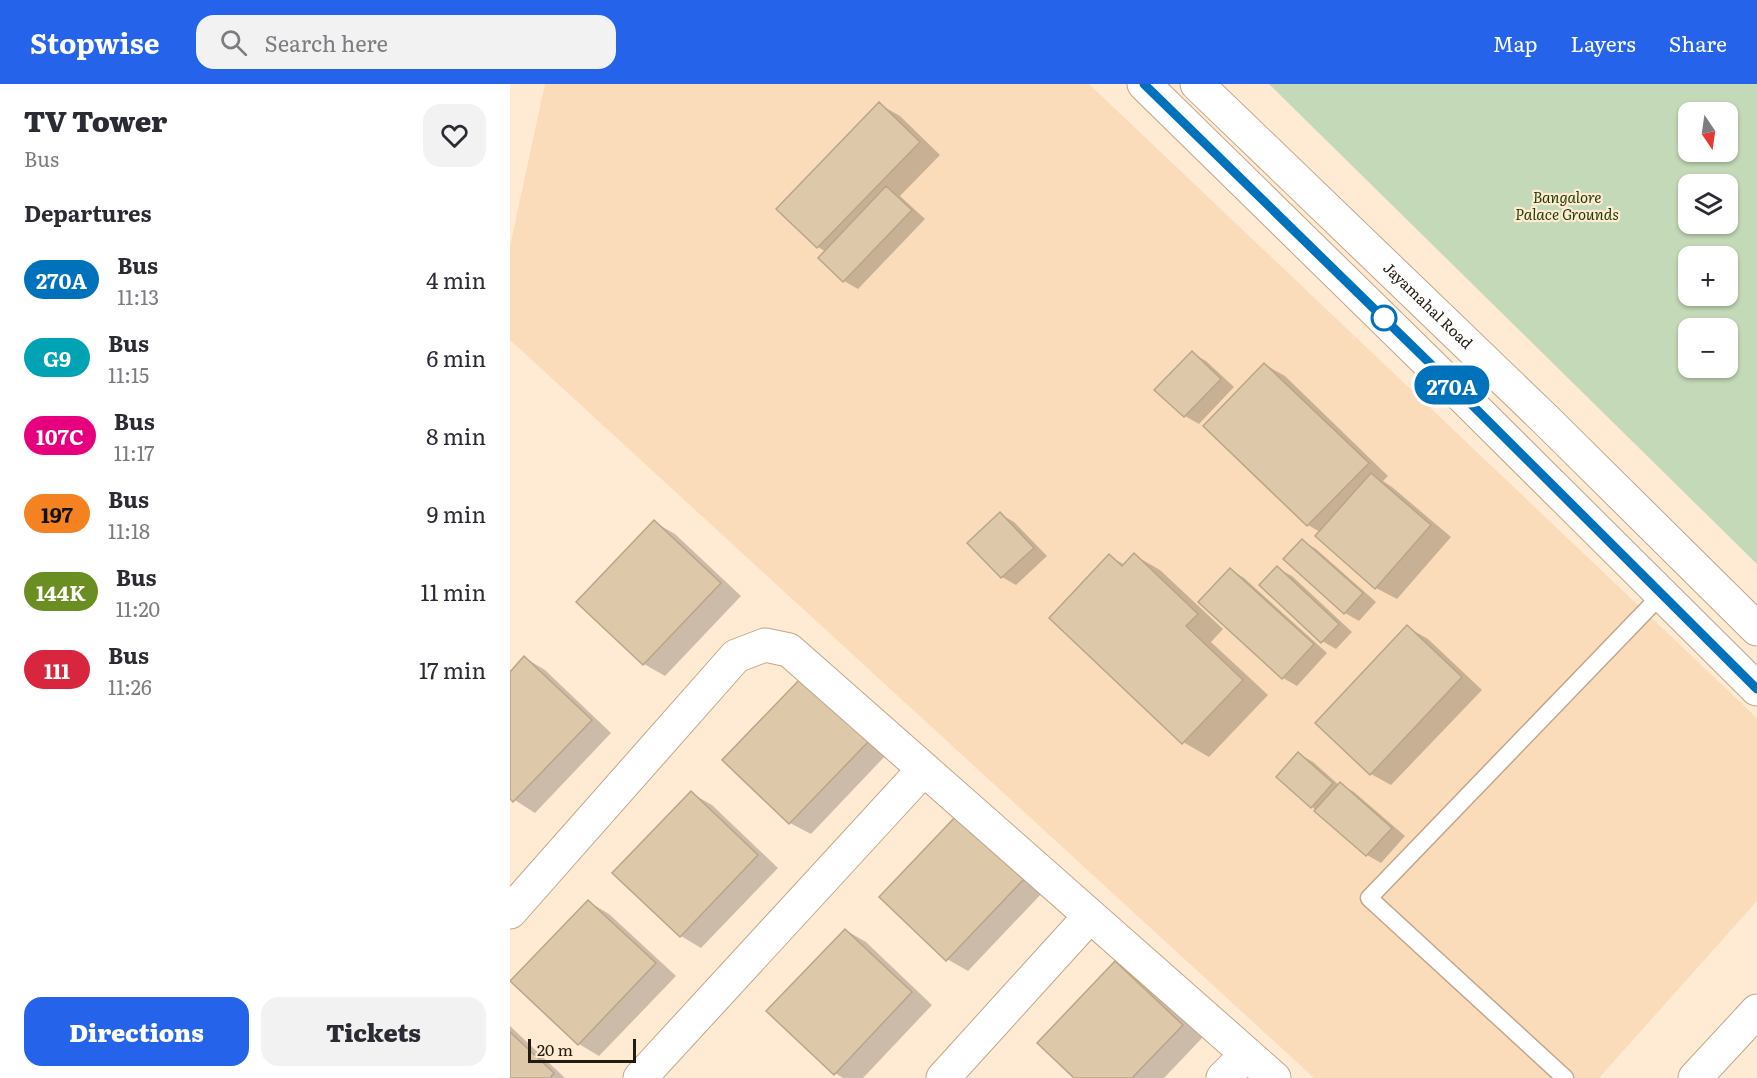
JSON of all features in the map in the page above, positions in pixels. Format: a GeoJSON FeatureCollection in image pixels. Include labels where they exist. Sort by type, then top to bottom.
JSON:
{"type":"FeatureCollection","features":[{"type":"Feature","properties":{"kind":"street"},"geometry":{"type":"LineString","coordinates":[[1144,84],[1448,381],[1757,689]]}},
{"type":"Feature","properties":{"kind":"street","name":"Jayamahal Road"},"geometry":{"type":"LineString","coordinates":[[1197,84],[1586,460],[1757,629]]}},
{"type":"Feature","properties":{"kind":"street"},"geometry":{"type":"LineString","coordinates":[[510,912],[736,656],[765,645],[789,650],[1274,1078]]}},
{"type":"Feature","properties":{"kind":"street"},"geometry":{"type":"LineString","coordinates":[[640,1078],[924,769]]}},
{"type":"Feature","properties":{"kind":"street"},"geometry":{"type":"LineString","coordinates":[[943,1078],[1090,916]]}},
{"type":"Feature","properties":{"kind":"street"},"geometry":{"type":"LineString","coordinates":[[1706,1074],[1757,1011]]}},
{"type":"Feature","properties":{"kind":"street"},"geometry":{"type":"LineString","coordinates":[[1223,1078],[1247,1054]]}},
{"type":"Feature","properties":{"kind":"lane"},"geometry":{"type":"LineString","coordinates":[[1565,1078],[1369,898],[1662,594]]}},
{"type":"Feature","properties":{"kind":"shaded area"},"geometry":{"type":"Polygon","coordinates":[[[545,84],[1089,84],[1757,718],[1757,901],[1599,1078],[1314,1078],[510,340],[510,246],[545,84]]]}},
{"type":"Feature","properties":{"kind":"green space","name":"Bangalore Palace Grounds"},"geometry":{"type":"Polygon","coordinates":[[[1269,84],[1757,84],[1757,564],[1269,84]]]}},
{"type":"Feature","properties":{"kind":"building"},"geometry":{"type":"Polygon","coordinates":[[[879,102],[920,142],[817,248],[776,209],[879,102]]]}},
{"type":"Feature","properties":{"kind":"building"},"geometry":{"type":"Polygon","coordinates":[[[886,186],[912,210],[843,282],[818,258],[886,186]]]}},
{"type":"Feature","properties":{"kind":"building"},"geometry":{"type":"Polygon","coordinates":[[[1192,351],[1221,379],[1184,417],[1154,390],[1192,351]]]}},
{"type":"Feature","properties":{"kind":"building"},"geometry":{"type":"Polygon","coordinates":[[[1264,363],[1369,463],[1307,526],[1203,426],[1264,363]]]}},
{"type":"Feature","properties":{"kind":"building"},"geometry":{"type":"Polygon","coordinates":[[[1371,473],[1431,525],[1375,589],[1315,536],[1371,473]]]}},
{"type":"Feature","properties":{"kind":"building"},"geometry":{"type":"Polygon","coordinates":[[[1000,512],[1034,548],[1001,578],[967,543],[1000,512]]]}},
{"type":"Feature","properties":{"kind":"building"},"geometry":{"type":"Polygon","coordinates":[[[654,520],[721,583],[643,665],[576,602],[654,520]]]}},
{"type":"Feature","properties":{"kind":"building"},"geometry":{"type":"Polygon","coordinates":[[[1302,539],[1363,593],[1344,614],[1283,559],[1302,539]]]}},
{"type":"Feature","properties":{"kind":"building"},"geometry":{"type":"Polygon","coordinates":[[[1134,553],[1198,614],[1186,626],[1243,680],[1182,744],[1049,618],[1109,554],[1122,566],[1134,553]]]}},
{"type":"Feature","properties":{"kind":"building"},"geometry":{"type":"Polygon","coordinates":[[[1277,566],[1339,624],[1321,643],[1259,585],[1277,566]]]}},
{"type":"Feature","properties":{"kind":"building"},"geometry":{"type":"Polygon","coordinates":[[[1230,568],[1314,644],[1282,679],[1198,602],[1230,568]]]}},
{"type":"Feature","properties":{"kind":"building"},"geometry":{"type":"Polygon","coordinates":[[[1407,625],[1462,677],[1370,775],[1315,723],[1407,625]]]}},
{"type":"Feature","properties":{"kind":"building"},"geometry":{"type":"Polygon","coordinates":[[[524,656],[592,720],[513,802],[510,799],[510,672],[524,656]]]}},
{"type":"Feature","properties":{"kind":"building"},"geometry":{"type":"Polygon","coordinates":[[[801,678],[868,742],[789,824],[722,760],[801,678]]]}},
{"type":"Feature","properties":{"kind":"building"},"geometry":{"type":"Polygon","coordinates":[[[1298,752],[1333,783],[1311,808],[1276,777],[1298,752]]]}},
{"type":"Feature","properties":{"kind":"building"},"geometry":{"type":"Polygon","coordinates":[[[1340,782],[1392,828],[1366,856],[1314,811],[1340,782]]]}},
{"type":"Feature","properties":{"kind":"building"},"geometry":{"type":"Polygon","coordinates":[[[691,791],[758,855],[680,937],[612,873],[691,791]]]}},
{"type":"Feature","properties":{"kind":"building"},"geometry":{"type":"Polygon","coordinates":[[[957,815],[1024,879],[946,961],[879,897],[957,815]]]}},
{"type":"Feature","properties":{"kind":"building"},"geometry":{"type":"Polygon","coordinates":[[[588,900],[656,963],[578,1045],[510,981],[588,900]]]}},
{"type":"Feature","properties":{"kind":"building"},"geometry":{"type":"Polygon","coordinates":[[[845,929],[912,992],[834,1075],[766,1011],[845,929]]]}},
{"type":"Feature","properties":{"kind":"building"},"geometry":{"type":"Polygon","coordinates":[[[1115,961],[1183,1025],[1132,1078],[1074,1078],[1037,1043],[1115,961]]]}},
{"type":"Feature","properties":{"kind":"building"},"geometry":{"type":"Polygon","coordinates":[[[510,1032],[554,1073],[550,1078],[510,1078],[510,1032]]]}},
{"type":"Feature","properties":{"kind":"bus line","name":"270A"},"geometry":{"type":"LineString","coordinates":[[1144,84],[1448,381],[1757,689]]}}]}
